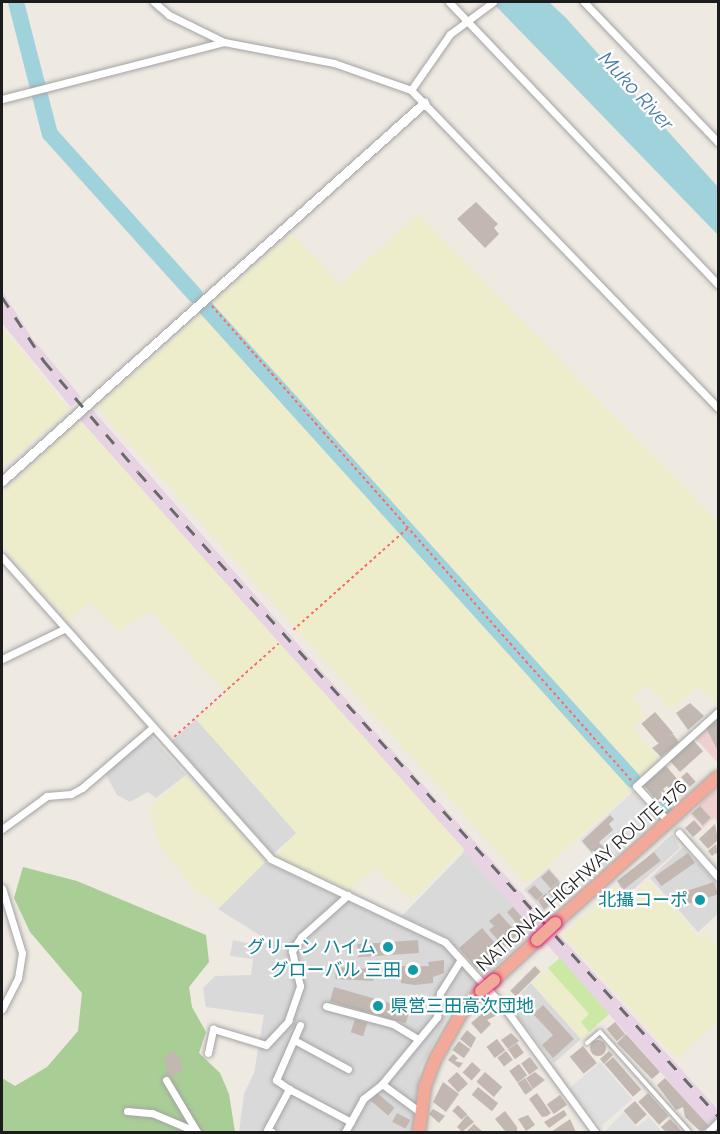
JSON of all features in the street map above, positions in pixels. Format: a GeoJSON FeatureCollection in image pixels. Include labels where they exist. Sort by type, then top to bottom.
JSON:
{"type":"FeatureCollection","features":[{"type":"Feature","properties":{"kind":"highway","name":"NATIONAL HIGHWAY ROUTE 176"},"geometry":{"type":"LineString","coordinates":[[419,1132],[425,1086],[448,1034],[481,991],[718,777]]}},
{"type":"Feature","properties":{"kind":"street"},"geometry":{"type":"LineString","coordinates":[[154,2],[169,15],[224,42],[334,63],[411,90],[718,408]]}},
{"type":"Feature","properties":{"kind":"street"},"geometry":{"type":"LineString","coordinates":[[449,2],[471,21],[718,284]]}},
{"type":"Feature","properties":{"kind":"street"},"geometry":{"type":"LineString","coordinates":[[411,90],[450,34],[471,21],[493,2]]}},
{"type":"Feature","properties":{"kind":"street"},"geometry":{"type":"LineString","coordinates":[[584,2],[718,142]]}},
{"type":"Feature","properties":{"kind":"street"},"geometry":{"type":"LineString","coordinates":[[2,99],[224,42]]}},
{"type":"Feature","properties":{"kind":"street"},"geometry":{"type":"LineString","coordinates":[[2,481],[424,103]]}},
{"type":"Feature","properties":{"kind":"street"},"geometry":{"type":"LineString","coordinates":[[2,556],[64,629],[271,859],[445,942],[504,1007],[595,1132]]}},
{"type":"Feature","properties":{"kind":"street"},"geometry":{"type":"LineString","coordinates":[[2,659],[64,629]]}},
{"type":"Feature","properties":{"kind":"street"},"geometry":{"type":"LineString","coordinates":[[665,818],[636,786],[718,712]]}},
{"type":"Feature","properties":{"kind":"street"},"geometry":{"type":"LineString","coordinates":[[2,829],[47,796],[71,794],[82,788],[152,728]]}},
{"type":"Feature","properties":{"kind":"street"},"geometry":{"type":"LineString","coordinates":[[679,833],[718,877]]}},
{"type":"Feature","properties":{"kind":"street"},"geometry":{"type":"LineString","coordinates":[[2,888],[21,953],[18,978],[3,1009]]}},
{"type":"Feature","properties":{"kind":"street"},"geometry":{"type":"LineString","coordinates":[[208,1053],[213,1029],[266,1046],[288,1021],[300,987],[292,951],[301,937],[348,895]]}},
{"type":"Feature","properties":{"kind":"street"},"geometry":{"type":"LineString","coordinates":[[345,1132],[363,1099],[382,1084],[405,1060],[418,1039],[437,1017],[440,993],[461,960]]}},
{"type":"Feature","properties":{"kind":"street"},"geometry":{"type":"LineString","coordinates":[[326,1006],[393,1024],[418,1039]]}},
{"type":"Feature","properties":{"kind":"street"},"geometry":{"type":"LineString","coordinates":[[300,1025],[296,1041],[276,1080],[351,1122]]}},
{"type":"Feature","properties":{"kind":"street"},"geometry":{"type":"LineString","coordinates":[[296,1041],[348,1069]]}},
{"type":"Feature","properties":{"kind":"street"},"geometry":{"type":"LineString","coordinates":[[166,1080],[197,1132]]}},
{"type":"Feature","properties":{"kind":"street"},"geometry":{"type":"LineString","coordinates":[[382,1084],[420,1112]]}},
{"type":"Feature","properties":{"kind":"street"},"geometry":{"type":"LineString","coordinates":[[272,1132],[267,1130],[289,1089]]}},
{"type":"Feature","properties":{"kind":"street"},"geometry":{"type":"LineString","coordinates":[[127,1111],[152,1113],[197,1132]]}},
{"type":"Feature","properties":{"kind":"street"},"geometry":{"type":"LineString","coordinates":[[708,1132],[718,1122]]}},
{"type":"Feature","properties":{"kind":"lane"},"geometry":{"type":"LineString","coordinates":[[587,1043],[600,1032],[689,1132]]}},
{"type":"Feature","properties":{"kind":"path"},"geometry":{"type":"LineString","coordinates":[[206,299],[410,527],[636,786]]}},
{"type":"Feature","properties":{"kind":"path"},"geometry":{"type":"LineString","coordinates":[[293,630],[410,527]]}},
{"type":"Feature","properties":{"kind":"path"},"geometry":{"type":"LineString","coordinates":[[167,744],[278,644]]}},
{"type":"Feature","properties":{"kind":"shaded area"},"geometry":{"type":"Polygon","coordinates":[[[2,291],[32,338],[81,397],[71,407],[2,323],[2,291]]]}},
{"type":"Feature","properties":{"kind":"shaded area"},"geometry":{"type":"Polygon","coordinates":[[[90,407],[361,716],[718,1110],[718,1132],[714,1132],[80,420],[90,407]]]}},
{"type":"Feature","properties":{"kind":"shaded area"},"geometry":{"type":"Polygon","coordinates":[[[718,716],[718,763],[694,737],[718,716]]]}},
{"type":"Feature","properties":{"kind":"shaded area"},"geometry":{"type":"Polygon","coordinates":[[[196,719],[298,832],[273,854],[171,741],[196,719]]]}},
{"type":"Feature","properties":{"kind":"shaded area"},"geometry":{"type":"Polygon","coordinates":[[[149,734],[186,775],[156,798],[148,792],[130,802],[117,795],[105,773],[149,734]]]}},
{"type":"Feature","properties":{"kind":"shaded area"},"geometry":{"type":"Polygon","coordinates":[[[718,787],[718,822],[714,818],[703,828],[690,814],[718,787]]]}},
{"type":"Feature","properties":{"kind":"shaded area"},"geometry":{"type":"Polygon","coordinates":[[[633,792],[657,819],[604,867],[579,840],[633,792]]]}},
{"type":"Feature","properties":{"kind":"shaded area"},"geometry":{"type":"Polygon","coordinates":[[[672,834],[680,848],[627,895],[618,885],[672,834]]]}},
{"type":"Feature","properties":{"kind":"shaded area"},"geometry":{"type":"Polygon","coordinates":[[[683,847],[718,885],[718,914],[698,932],[650,878],[683,847]]]}},
{"type":"Feature","properties":{"kind":"shaded area"},"geometry":{"type":"Polygon","coordinates":[[[465,851],[535,930],[485,976],[445,937],[402,916],[465,851]]]}},
{"type":"Feature","properties":{"kind":"shaded area"},"geometry":{"type":"Polygon","coordinates":[[[265,862],[444,946],[476,983],[447,1017],[420,1069],[412,1132],[239,1132],[244,1094],[254,1073],[264,1015],[206,1007],[203,988],[215,976],[251,975],[253,959],[230,956],[233,940],[261,946],[269,941],[218,909],[265,862]]]}},
{"type":"Feature","properties":{"kind":"shaded area"},"geometry":{"type":"Polygon","coordinates":[[[549,868],[569,891],[544,912],[524,890],[549,868]]]}},
{"type":"Feature","properties":{"kind":"shaded area"},"geometry":{"type":"Polygon","coordinates":[[[531,983],[581,1039],[554,1063],[509,1005],[531,983]]]}},
{"type":"Feature","properties":{"kind":"shaded area"},"geometry":{"type":"Polygon","coordinates":[[[600,1062],[632,1099],[601,1126],[569,1089],[600,1062]]]}},
{"type":"Feature","properties":{"kind":"shaded area"},"geometry":{"type":"Polygon","coordinates":[[[624,1112],[637,1127],[649,1117],[662,1132],[604,1132],[624,1112]]]}},
{"type":"Feature","properties":{"kind":"green space"},"geometry":{"type":"Polygon","coordinates":[[[418,214],[718,522],[718,706],[698,686],[670,710],[647,685],[632,698],[647,716],[633,728],[659,759],[641,776],[635,776],[211,304],[292,234],[340,285],[418,214]]]}},
{"type":"Feature","properties":{"kind":"green space"},"geometry":{"type":"Polygon","coordinates":[[[204,311],[634,788],[527,884],[97,407],[204,311]]]}},
{"type":"Feature","properties":{"kind":"green space"},"geometry":{"type":"Polygon","coordinates":[[[2,327],[69,409],[2,468],[2,327]]]}},
{"type":"Feature","properties":{"kind":"green space"},"geometry":{"type":"Polygon","coordinates":[[[80,420],[464,849],[413,900],[375,869],[349,890],[275,856],[296,833],[196,719],[226,694],[151,611],[118,630],[90,603],[69,621],[2,546],[2,493],[80,420]]]}},
{"type":"Feature","properties":{"kind":"green space"},"geometry":{"type":"Polygon","coordinates":[[[186,775],[265,862],[221,906],[196,892],[160,847],[149,808],[186,775]]]}},
{"type":"Feature","properties":{"kind":"green space"},"geometry":{"type":"Polygon","coordinates":[[[23,867],[77,881],[206,935],[209,962],[189,987],[192,1007],[206,1032],[199,1053],[220,1073],[229,1094],[235,1132],[2,1132],[2,1078],[15,1086],[47,1067],[78,1031],[82,993],[30,932],[14,898],[23,867]]]}},
{"type":"Feature","properties":{"kind":"green space"},"geometry":{"type":"Polygon","coordinates":[[[648,881],[699,936],[704,931],[718,947],[718,1020],[677,1059],[562,935],[617,886],[629,898],[648,881]]]}},
{"type":"Feature","properties":{"kind":"green space"},"geometry":{"type":"Polygon","coordinates":[[[560,958],[609,1014],[589,1032],[581,1022],[589,1014],[548,968],[560,958]]]}},
{"type":"Feature","properties":{"kind":"green space"},"geometry":{"type":"Polygon","coordinates":[[[548,968],[590,1014],[581,1022],[589,1032],[581,1039],[531,983],[548,968]]]}},
{"type":"Feature","properties":{"kind":"water"},"geometry":{"type":"Polygon","coordinates":[[[492,2],[549,2],[566,18],[718,187],[718,235],[492,2]]]}},
{"type":"Feature","properties":{"kind":"building"},"geometry":{"type":"Polygon","coordinates":[[[476,202],[498,224],[494,228],[499,234],[485,248],[457,219],[476,202]]]}},
{"type":"Feature","properties":{"kind":"building"},"geometry":{"type":"Polygon","coordinates":[[[690,703],[704,716],[688,730],[676,713],[690,703]]]}},
{"type":"Feature","properties":{"kind":"building"},"geometry":{"type":"Polygon","coordinates":[[[655,712],[673,733],[660,745],[641,724],[655,712]]]}},
{"type":"Feature","properties":{"kind":"building"},"geometry":{"type":"Polygon","coordinates":[[[718,717],[718,751],[706,728],[718,717]]]}},
{"type":"Feature","properties":{"kind":"building"},"geometry":{"type":"Polygon","coordinates":[[[673,734],[679,742],[661,757],[652,748],[673,734]]]}},
{"type":"Feature","properties":{"kind":"building"},"geometry":{"type":"Polygon","coordinates":[[[693,740],[703,751],[680,772],[670,761],[693,740]]]}},
{"type":"Feature","properties":{"kind":"building"},"geometry":{"type":"Polygon","coordinates":[[[666,766],[679,781],[670,789],[667,786],[663,789],[666,793],[657,801],[644,785],[666,766]]]}},
{"type":"Feature","properties":{"kind":"building"},"geometry":{"type":"Polygon","coordinates":[[[687,772],[696,782],[690,787],[681,777],[687,772]]]}},
{"type":"Feature","properties":{"kind":"building"},"geometry":{"type":"Polygon","coordinates":[[[700,806],[711,818],[703,825],[692,814],[700,806]]]}},
{"type":"Feature","properties":{"kind":"building"},"geometry":{"type":"Polygon","coordinates":[[[610,815],[614,819],[609,824],[613,830],[599,842],[608,853],[599,861],[582,841],[610,815]]]}},
{"type":"Feature","properties":{"kind":"building"},"geometry":{"type":"Polygon","coordinates":[[[694,820],[702,829],[693,837],[685,828],[694,820]]]}},
{"type":"Feature","properties":{"kind":"building"},"geometry":{"type":"Polygon","coordinates":[[[715,824],[718,840],[708,849],[699,839],[715,824]]]}},
{"type":"Feature","properties":{"kind":"building"},"geometry":{"type":"Polygon","coordinates":[[[716,844],[718,856],[716,853],[712,856],[708,851],[716,844]]]}},
{"type":"Feature","properties":{"kind":"building"},"geometry":{"type":"Polygon","coordinates":[[[654,852],[661,861],[624,890],[617,881],[654,852]]]}},
{"type":"Feature","properties":{"kind":"building"},"geometry":{"type":"Polygon","coordinates":[[[688,853],[695,863],[661,886],[654,877],[688,853]]]}},
{"type":"Feature","properties":{"kind":"building"},"geometry":{"type":"Polygon","coordinates":[[[549,870],[559,881],[551,889],[541,877],[549,870]]]}},
{"type":"Feature","properties":{"kind":"building"},"geometry":{"type":"Polygon","coordinates":[[[559,882],[566,890],[555,900],[548,892],[559,882]]]}},
{"type":"Feature","properties":{"kind":"building"},"geometry":{"type":"Polygon","coordinates":[[[714,882],[718,894],[679,907],[675,895],[714,882]]]}},
{"type":"Feature","properties":{"kind":"building"},"geometry":{"type":"Polygon","coordinates":[[[534,885],[543,894],[537,901],[528,891],[534,885]]]}},
{"type":"Feature","properties":{"kind":"building"},"geometry":{"type":"Polygon","coordinates":[[[546,893],[553,902],[544,910],[538,900],[546,893]]]}},
{"type":"Feature","properties":{"kind":"building"},"geometry":{"type":"Polygon","coordinates":[[[513,907],[527,923],[521,928],[507,912],[513,907]]]}},
{"type":"Feature","properties":{"kind":"building"},"geometry":{"type":"Polygon","coordinates":[[[499,913],[518,934],[504,947],[489,930],[494,926],[489,921],[499,913]]]}},
{"type":"Feature","properties":{"kind":"building"},"geometry":{"type":"Polygon","coordinates":[[[482,928],[495,943],[488,949],[489,958],[477,969],[459,948],[482,928]]]}},
{"type":"Feature","properties":{"kind":"building","name":"グリーン ハイム"},"geometry":{"type":"Polygon","coordinates":[[[418,940],[419,953],[358,957],[357,944],[418,940]]]}},
{"type":"Feature","properties":{"kind":"building","name":"グローバル 三田"},"geometry":{"type":"Polygon","coordinates":[[[444,960],[444,973],[433,977],[433,983],[415,985],[401,983],[401,978],[383,980],[382,966],[429,966],[428,962],[444,960]]]}},
{"type":"Feature","properties":{"kind":"building"},"geometry":{"type":"Polygon","coordinates":[[[535,966],[541,972],[516,996],[510,991],[535,966]]]}},
{"type":"Feature","properties":{"kind":"building"},"geometry":{"type":"Polygon","coordinates":[[[336,967],[374,969],[373,981],[335,979],[336,967]]]}},
{"type":"Feature","properties":{"kind":"building","name":"県営三田高次団地"},"geometry":{"type":"Polygon","coordinates":[[[334,987],[410,1009],[406,1023],[330,1001],[334,987]]]}},
{"type":"Feature","properties":{"kind":"building"},"geometry":{"type":"Polygon","coordinates":[[[543,1005],[574,1039],[553,1058],[542,1045],[553,1035],[533,1014],[543,1005]]]}},
{"type":"Feature","properties":{"kind":"building"},"geometry":{"type":"Polygon","coordinates":[[[491,1006],[499,1014],[487,1020],[491,1024],[481,1034],[471,1023],[491,1006]]]}},
{"type":"Feature","properties":{"kind":"building"},"geometry":{"type":"Polygon","coordinates":[[[355,1019],[367,1023],[363,1036],[351,1032],[355,1019]]]}},
{"type":"Feature","properties":{"kind":"building"},"geometry":{"type":"Polygon","coordinates":[[[615,1022],[625,1034],[617,1041],[607,1029],[615,1022]]]}},
{"type":"Feature","properties":{"kind":"building"},"geometry":{"type":"Polygon","coordinates":[[[467,1030],[476,1038],[471,1048],[460,1039],[467,1030]]]}},
{"type":"Feature","properties":{"kind":"building"},"geometry":{"type":"Polygon","coordinates":[[[511,1033],[519,1041],[508,1049],[501,1040],[511,1033]]]}},
{"type":"Feature","properties":{"kind":"building"},"geometry":{"type":"Polygon","coordinates":[[[626,1034],[660,1072],[652,1079],[617,1043],[626,1034]]]}},
{"type":"Feature","properties":{"kind":"building"},"geometry":{"type":"Polygon","coordinates":[[[497,1039],[505,1050],[495,1058],[486,1047],[497,1039]]]}},
{"type":"Feature","properties":{"kind":"building"},"geometry":{"type":"Polygon","coordinates":[[[598,1040],[604,1042],[606,1048],[604,1054],[598,1056],[592,1054],[590,1048],[592,1042],[598,1040]]]}},
{"type":"Feature","properties":{"kind":"building"},"geometry":{"type":"Polygon","coordinates":[[[459,1041],[470,1049],[464,1058],[453,1050],[459,1041]]]}},
{"type":"Feature","properties":{"kind":"building"},"geometry":{"type":"Polygon","coordinates":[[[517,1043],[524,1053],[515,1059],[508,1049],[517,1043]]]}},
{"type":"Feature","properties":{"kind":"building"},"geometry":{"type":"Polygon","coordinates":[[[583,1046],[597,1063],[584,1074],[570,1057],[583,1046]]]}},
{"type":"Feature","properties":{"kind":"building"},"geometry":{"type":"Polygon","coordinates":[[[176,1051],[183,1070],[168,1078],[164,1056],[176,1051]]]}},
{"type":"Feature","properties":{"kind":"building"},"geometry":{"type":"Polygon","coordinates":[[[506,1051],[513,1060],[504,1066],[497,1058],[506,1051]]]}},
{"type":"Feature","properties":{"kind":"building"},"geometry":{"type":"Polygon","coordinates":[[[609,1051],[613,1055],[604,1064],[600,1059],[609,1051]]]}},
{"type":"Feature","properties":{"kind":"building"},"geometry":{"type":"Polygon","coordinates":[[[453,1054],[458,1058],[455,1061],[463,1063],[459,1068],[448,1060],[453,1054]]]}},
{"type":"Feature","properties":{"kind":"building"},"geometry":{"type":"Polygon","coordinates":[[[530,1057],[538,1068],[529,1075],[521,1063],[530,1057]]]}},
{"type":"Feature","properties":{"kind":"building"},"geometry":{"type":"Polygon","coordinates":[[[613,1057],[641,1089],[633,1097],[605,1064],[613,1057]]]}},
{"type":"Feature","properties":{"kind":"building"},"geometry":{"type":"Polygon","coordinates":[[[472,1062],[481,1070],[472,1080],[463,1072],[472,1062]]]}},
{"type":"Feature","properties":{"kind":"building"},"geometry":{"type":"Polygon","coordinates":[[[519,1064],[527,1075],[518,1082],[509,1071],[519,1064]]]}},
{"type":"Feature","properties":{"kind":"building"},"geometry":{"type":"Polygon","coordinates":[[[457,1072],[468,1084],[458,1093],[447,1081],[457,1072]]]}},
{"type":"Feature","properties":{"kind":"building"},"geometry":{"type":"Polygon","coordinates":[[[485,1072],[502,1087],[494,1097],[476,1082],[485,1072]]]}},
{"type":"Feature","properties":{"kind":"building"},"geometry":{"type":"Polygon","coordinates":[[[535,1072],[545,1080],[533,1089],[526,1078],[535,1072]]]}},
{"type":"Feature","properties":{"kind":"building"},"geometry":{"type":"Polygon","coordinates":[[[525,1078],[533,1090],[525,1095],[518,1083],[525,1078]]]}},
{"type":"Feature","properties":{"kind":"building"},"geometry":{"type":"Polygon","coordinates":[[[665,1078],[709,1126],[701,1132],[685,1117],[683,1107],[676,1110],[657,1085],[665,1078]]]}},
{"type":"Feature","properties":{"kind":"building"},"geometry":{"type":"Polygon","coordinates":[[[443,1082],[459,1094],[446,1112],[433,1102],[443,1082]]]}},
{"type":"Feature","properties":{"kind":"building"},"geometry":{"type":"Polygon","coordinates":[[[478,1087],[498,1103],[492,1111],[472,1095],[478,1087]]]}},
{"type":"Feature","properties":{"kind":"building"},"geometry":{"type":"Polygon","coordinates":[[[377,1093],[395,1108],[388,1115],[371,1101],[377,1093]]]}},
{"type":"Feature","properties":{"kind":"building"},"geometry":{"type":"Polygon","coordinates":[[[537,1093],[551,1113],[547,1116],[542,1117],[529,1099],[537,1093]]]}},
{"type":"Feature","properties":{"kind":"building"},"geometry":{"type":"Polygon","coordinates":[[[648,1093],[669,1116],[659,1125],[638,1102],[648,1093]]]}},
{"type":"Feature","properties":{"kind":"building"},"geometry":{"type":"Polygon","coordinates":[[[560,1095],[567,1105],[554,1114],[547,1104],[560,1095]]]}},
{"type":"Feature","properties":{"kind":"building"},"geometry":{"type":"Polygon","coordinates":[[[635,1101],[647,1115],[635,1124],[624,1111],[635,1101]]]}},
{"type":"Feature","properties":{"kind":"building"},"geometry":{"type":"Polygon","coordinates":[[[458,1105],[467,1114],[462,1120],[452,1111],[458,1105]]]}},
{"type":"Feature","properties":{"kind":"building"},"geometry":{"type":"Polygon","coordinates":[[[433,1109],[445,1116],[439,1123],[429,1114],[433,1109]]]}},
{"type":"Feature","properties":{"kind":"building"},"geometry":{"type":"Polygon","coordinates":[[[564,1110],[567,1115],[549,1128],[544,1122],[564,1110]]]}},
{"type":"Feature","properties":{"kind":"building"},"geometry":{"type":"Polygon","coordinates":[[[505,1111],[517,1127],[517,1132],[506,1132],[495,1119],[505,1111]]]}},
{"type":"Feature","properties":{"kind":"building"},"geometry":{"type":"Polygon","coordinates":[[[397,1113],[410,1120],[406,1129],[392,1122],[397,1113]]]}},
{"type":"Feature","properties":{"kind":"building"},"geometry":{"type":"Polygon","coordinates":[[[467,1115],[474,1122],[462,1132],[457,1127],[467,1115]]]}},
{"type":"Feature","properties":{"kind":"building"},"geometry":{"type":"Polygon","coordinates":[[[528,1115],[535,1125],[526,1131],[518,1119],[528,1115]]]}},
{"type":"Feature","properties":{"kind":"building"},"geometry":{"type":"Polygon","coordinates":[[[570,1119],[576,1132],[551,1132],[570,1119]]]}},
{"type":"Feature","properties":{"kind":"building"},"geometry":{"type":"Polygon","coordinates":[[[670,1119],[682,1132],[666,1132],[661,1127],[670,1119]]]}},
{"type":"Feature","properties":{"kind":"building"},"geometry":{"type":"Polygon","coordinates":[[[474,1124],[483,1132],[466,1132],[474,1124]]]}},
{"type":"Feature","properties":{"kind":"waterway"},"geometry":{"type":"LineString","coordinates":[[16,2],[50,134],[195,295]]}},
{"type":"Feature","properties":{"kind":"waterway"},"geometry":{"type":"LineString","coordinates":[[205,307],[633,780]]}},
{"type":"Feature","properties":{"kind":"waterway"},"geometry":{"type":"LineString","coordinates":[[662,809],[667,815]]}},
{"type":"Feature","properties":{"kind":"railway"},"geometry":{"type":"LineString","coordinates":[[2,297],[44,361],[138,472],[718,1116]]}},
{"type":"Feature","properties":{"kind":"place","name":"北攝コーポ"},"geometry":{"type":"Point","coordinates":[700,900]}},
{"type":"Feature","properties":{"kind":"place","name":"グリーン ハイム"},"geometry":{"type":"Point","coordinates":[388,947]}},
{"type":"Feature","properties":{"kind":"place","name":"グローバル 三田"},"geometry":{"type":"Point","coordinates":[413,970]}},
{"type":"Feature","properties":{"kind":"place","name":"県営三田高次団地"},"geometry":{"type":"Point","coordinates":[378,1006]}},
{"type":"Feature","properties":{"kind":"water label","name":"Muko River"},"geometry":{"type":"Point","coordinates":[636,91]}}]}
